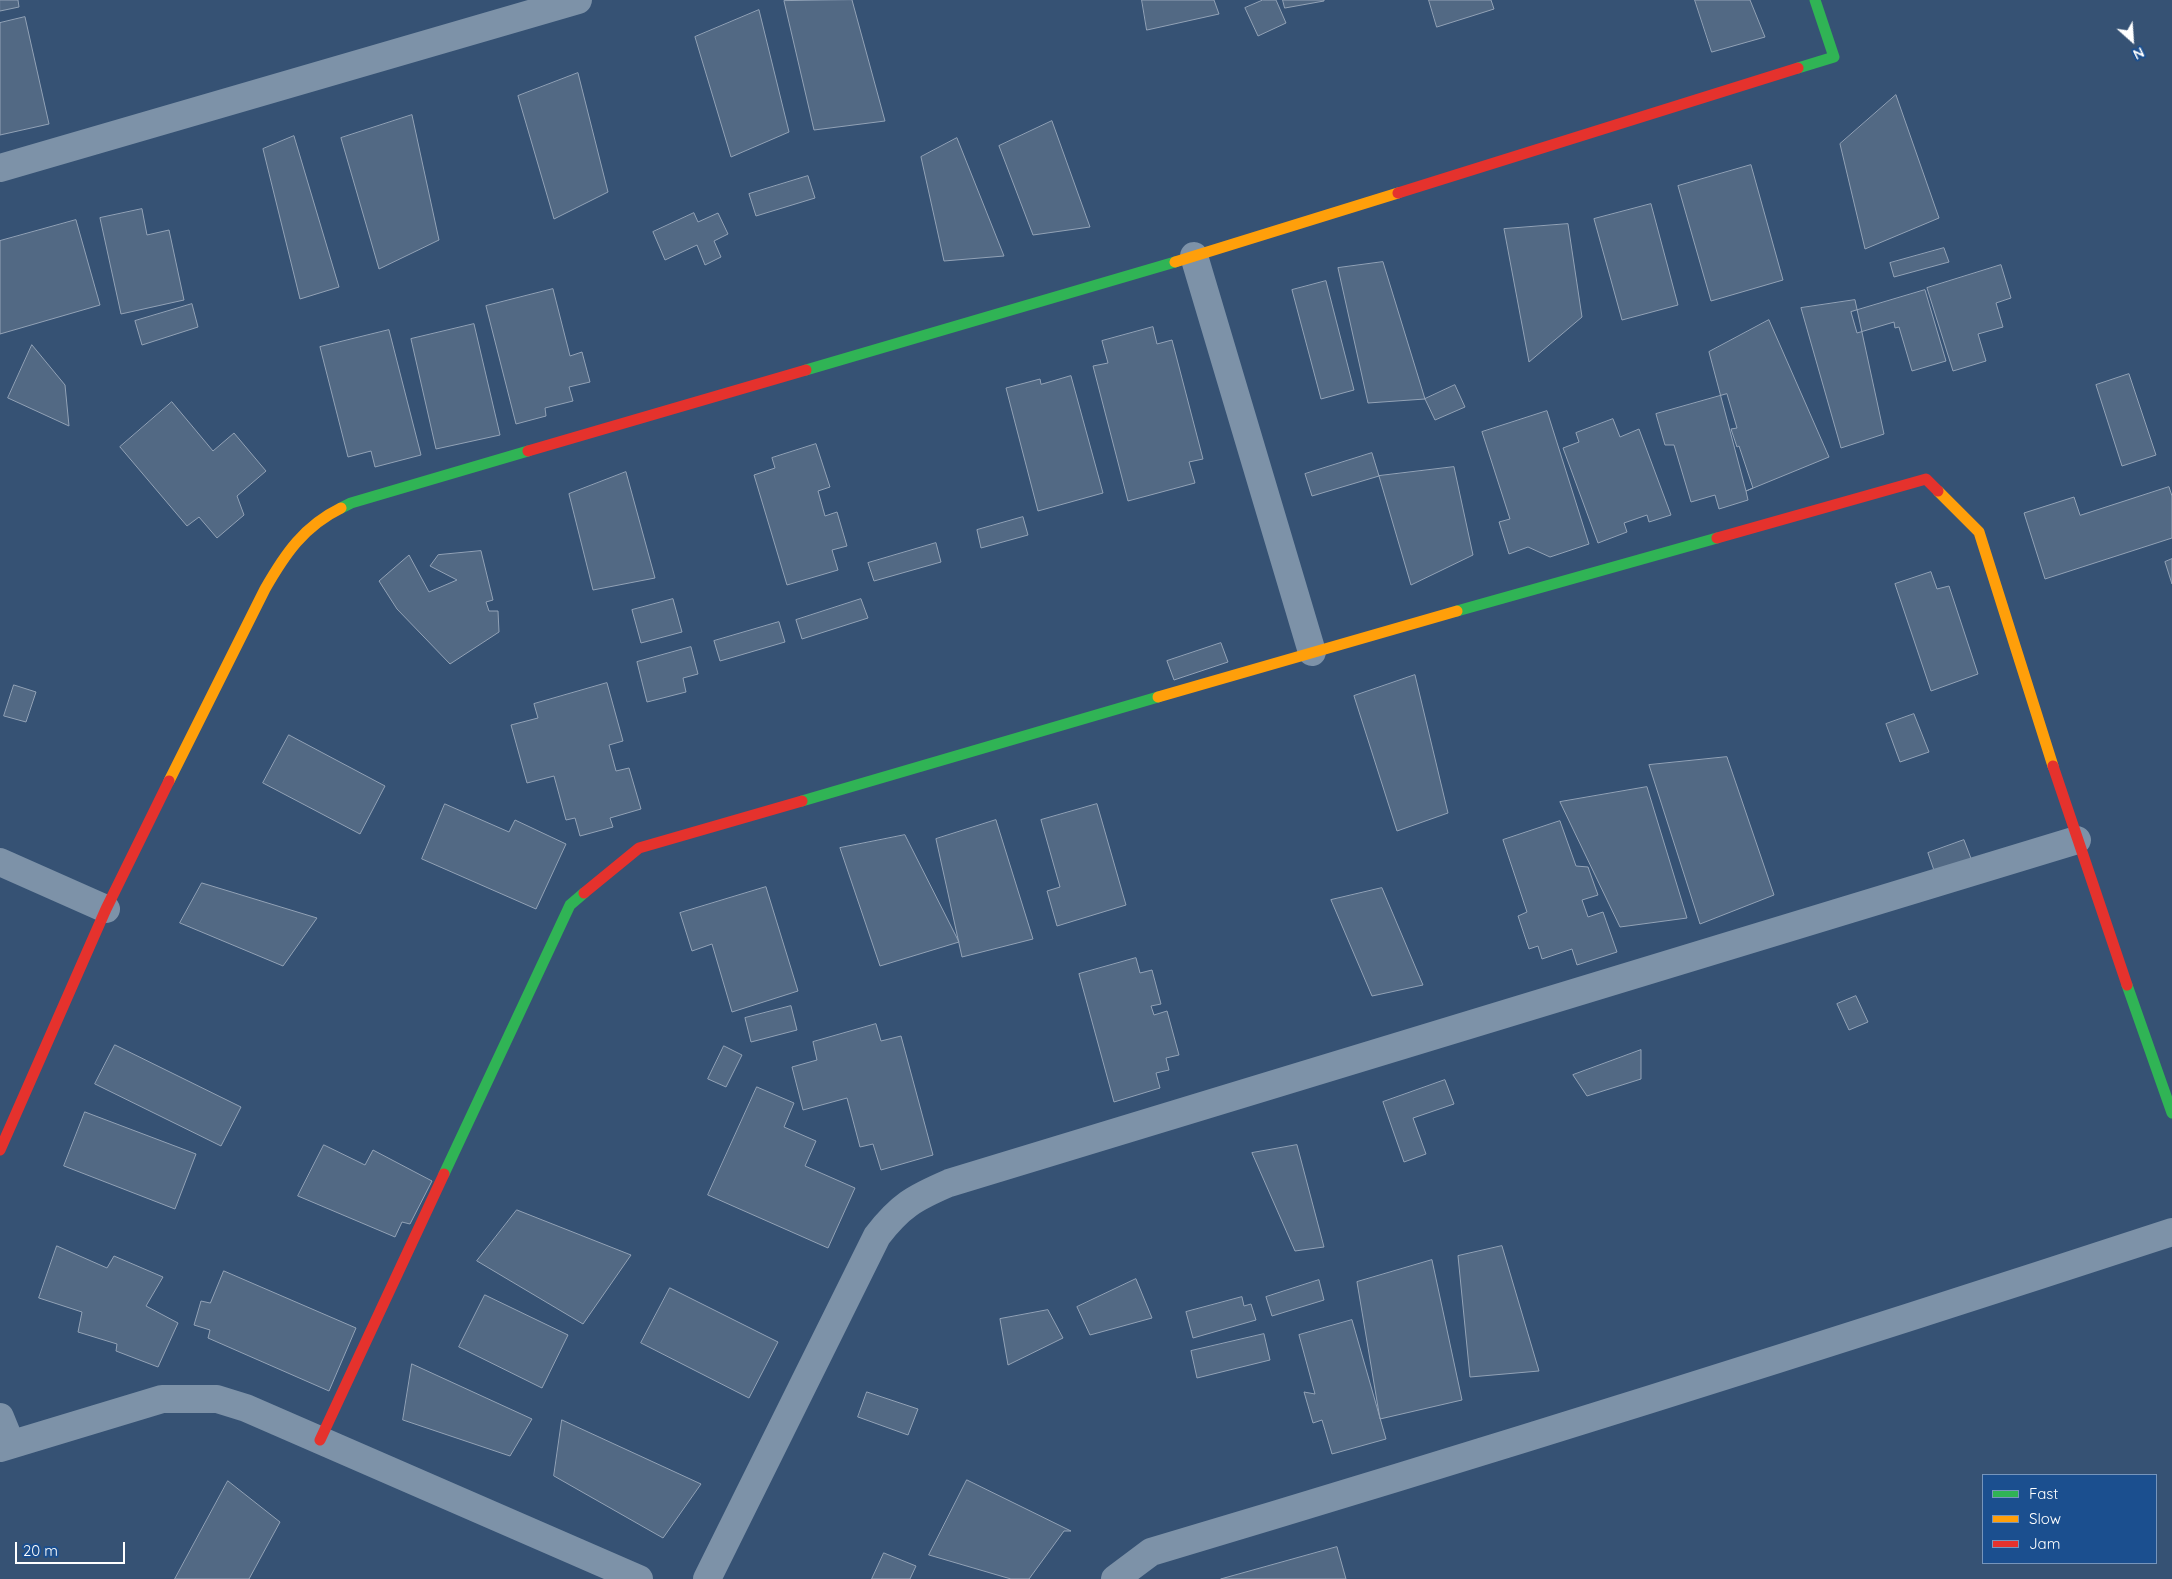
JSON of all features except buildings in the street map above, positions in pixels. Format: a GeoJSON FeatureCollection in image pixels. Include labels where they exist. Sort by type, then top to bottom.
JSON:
{"type":"FeatureCollection","features":[{"type":"Feature","properties":{"kind":"street"},"geometry":{"type":"LineString","coordinates":[[0,168],[578,0]]}},
{"type":"Feature","properties":{"kind":"street"},"geometry":{"type":"LineString","coordinates":[[0,1150],[106,909],[265,589],[285,554],[303,532],[322,517],[351,503],[1194,256],[1834,57],[1815,0]]}},
{"type":"Feature","properties":{"kind":"street"},"geometry":{"type":"LineString","coordinates":[[1194,256],[1312,652]]}},
{"type":"Feature","properties":{"kind":"street"},"geometry":{"type":"LineString","coordinates":[[320,1440],[570,905],[639,848],[1312,652],[1926,479],[1979,532],[2077,840],[2172,1113]]}},
{"type":"Feature","properties":{"kind":"street"},"geometry":{"type":"LineString","coordinates":[[707,1579],[877,1236],[893,1215],[915,1198],[949,1183],[2077,840]]}},
{"type":"Feature","properties":{"kind":"street"},"geometry":{"type":"LineString","coordinates":[[0,862],[106,909]]}},
{"type":"Feature","properties":{"kind":"street"},"geometry":{"type":"LineString","coordinates":[[1115,1579],[1151,1552],[1435,1467],[1812,1350],[2172,1232]]}},
{"type":"Feature","properties":{"kind":"street"},"geometry":{"type":"LineString","coordinates":[[0,1417],[6,1446],[162,1399],[192,1398],[217,1400],[246,1408],[639,1579]]}},
{"type":"Feature","properties":{"kind":"traffic: fast"},"geometry":{"type":"LineString","coordinates":[[1798,68],[1834,57],[1815,0]]}},
{"type":"Feature","properties":{"kind":"traffic: fast"},"geometry":{"type":"LineString","coordinates":[[806,370],[1175,262]]}},
{"type":"Feature","properties":{"kind":"traffic: fast"},"geometry":{"type":"LineString","coordinates":[[341,508],[351,503],[528,451]]}},
{"type":"Feature","properties":{"kind":"traffic: fast"},"geometry":{"type":"LineString","coordinates":[[1457,611],[1717,538]]}},
{"type":"Feature","properties":{"kind":"traffic: fast"},"geometry":{"type":"LineString","coordinates":[[802,801],[1158,697]]}},
{"type":"Feature","properties":{"kind":"traffic: fast"},"geometry":{"type":"LineString","coordinates":[[444,1174],[570,905],[584,893]]}},
{"type":"Feature","properties":{"kind":"traffic: fast"},"geometry":{"type":"LineString","coordinates":[[2127,985],[2172,1113]]}},
{"type":"Feature","properties":{"kind":"traffic: slow"},"geometry":{"type":"LineString","coordinates":[[1175,262],[1398,193]]}},
{"type":"Feature","properties":{"kind":"traffic: slow"},"geometry":{"type":"LineString","coordinates":[[1938,491],[1979,532],[2053,766]]}},
{"type":"Feature","properties":{"kind":"traffic: slow"},"geometry":{"type":"LineString","coordinates":[[169,781],[265,589],[280,564],[306,532],[316,523],[341,508]]}},
{"type":"Feature","properties":{"kind":"traffic: slow"},"geometry":{"type":"LineString","coordinates":[[1158,697],[1457,611]]}},
{"type":"Feature","properties":{"kind":"traffic: jam"},"geometry":{"type":"LineString","coordinates":[[1398,193],[1798,68]]}},
{"type":"Feature","properties":{"kind":"traffic: jam"},"geometry":{"type":"LineString","coordinates":[[528,451],[806,370]]}},
{"type":"Feature","properties":{"kind":"traffic: jam"},"geometry":{"type":"LineString","coordinates":[[1717,538],[1926,479],[1938,491]]}},
{"type":"Feature","properties":{"kind":"traffic: jam"},"geometry":{"type":"LineString","coordinates":[[2053,766],[2127,985]]}},
{"type":"Feature","properties":{"kind":"traffic: jam"},"geometry":{"type":"LineString","coordinates":[[0,1150],[106,909],[169,781]]}},
{"type":"Feature","properties":{"kind":"traffic: jam"},"geometry":{"type":"LineString","coordinates":[[584,893],[639,848],[802,801]]}},
{"type":"Feature","properties":{"kind":"traffic: jam"},"geometry":{"type":"LineString","coordinates":[[320,1440],[444,1174]]}}]}
